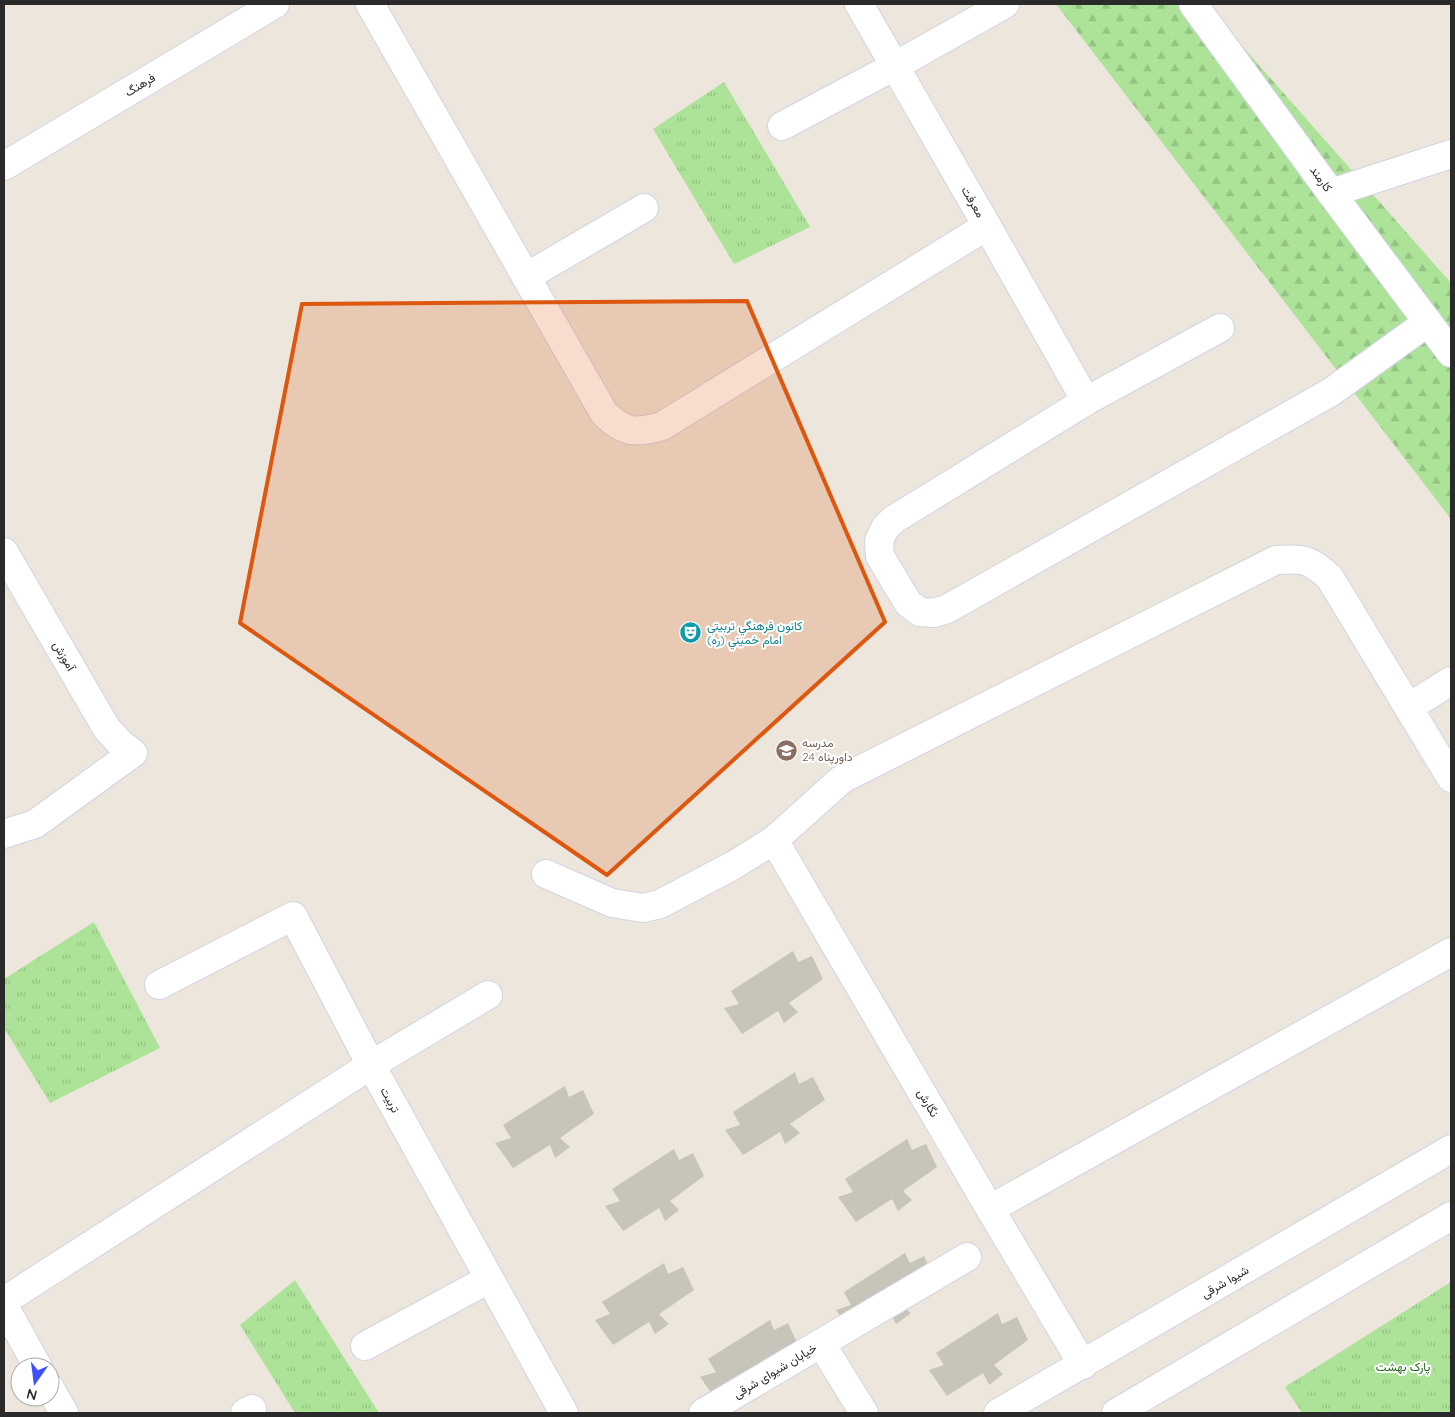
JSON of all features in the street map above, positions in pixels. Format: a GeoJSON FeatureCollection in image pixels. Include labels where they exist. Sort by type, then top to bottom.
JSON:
{"type":"FeatureCollection","features":[{"type":"Feature","properties":{"kind":"street","name":"فرهنگ"},"geometry":{"type":"LineString","coordinates":[[4,166],[276,4]]}},
{"type":"Feature","properties":{"kind":"street"},"geometry":{"type":"LineString","coordinates":[[370,4],[604,413],[615,424],[630,431],[648,430],[662,426],[987,226]]}},
{"type":"Feature","properties":{"kind":"street","name":"معرفت"},"geometry":{"type":"LineString","coordinates":[[859,4],[1086,401]]}},
{"type":"Feature","properties":{"kind":"street"},"geometry":{"type":"LineString","coordinates":[[782,126],[1005,4]]}},
{"type":"Feature","properties":{"kind":"street","name":"کارمند"},"geometry":{"type":"LineString","coordinates":[[1193,4],[1451,353]]}},
{"type":"Feature","properties":{"kind":"street"},"geometry":{"type":"LineString","coordinates":[[1331,193],[1451,154]]}},
{"type":"Feature","properties":{"kind":"street"},"geometry":{"type":"LineString","coordinates":[[526,277],[644,208]]}},
{"type":"Feature","properties":{"kind":"street"},"geometry":{"type":"LineString","coordinates":[[1220,328],[1086,401],[893,520],[885,528],[879,541],[880,556],[908,603],[920,612],[934,613],[947,609],[1331,392],[1428,322]]}},
{"type":"Feature","properties":{"kind":"street","name":"آموزش"},"geometry":{"type":"LineString","coordinates":[[4,552],[13,587],[107,729],[133,753],[34,824],[4,834]]}},
{"type":"Feature","properties":{"kind":"street"},"geometry":{"type":"LineString","coordinates":[[546,874],[612,903],[643,908],[660,904],[734,865],[774,840],[842,779],[1276,560],[1297,559],[1316,565],[1330,578],[1451,778]]}},
{"type":"Feature","properties":{"kind":"street"},"geometry":{"type":"LineString","coordinates":[[1409,707],[1451,682]]}},
{"type":"Feature","properties":{"kind":"street","name":"نگارش"},"geometry":{"type":"LineString","coordinates":[[774,840],[1083,1365]]}},
{"type":"Feature","properties":{"kind":"street","name":"تربیت"},"geometry":{"type":"LineString","coordinates":[[159,985],[293,916],[371,1065],[564,1413]]}},
{"type":"Feature","properties":{"kind":"street"},"geometry":{"type":"LineString","coordinates":[[990,1209],[1451,952]]}},
{"type":"Feature","properties":{"kind":"street"},"geometry":{"type":"LineString","coordinates":[[4,1300],[371,1065],[488,995]]}},
{"type":"Feature","properties":{"kind":"street","name":"شیوا شرقی"},"geometry":{"type":"LineString","coordinates":[[998,1413],[1451,1150]]}},
{"type":"Feature","properties":{"kind":"street"},"geometry":{"type":"LineString","coordinates":[[1116,1413],[1451,1216]]}},
{"type":"Feature","properties":{"kind":"street","name":"خیابان شیوای شرقی"},"geometry":{"type":"LineString","coordinates":[[703,1413],[967,1257]]}},
{"type":"Feature","properties":{"kind":"street"},"geometry":{"type":"LineString","coordinates":[[365,1346],[489,1279]]}},
{"type":"Feature","properties":{"kind":"street"},"geometry":{"type":"LineString","coordinates":[[4,1306],[32,1357]]}},
{"type":"Feature","properties":{"kind":"street"},"geometry":{"type":"LineString","coordinates":[[821,1343],[864,1413]]}},
{"type":"Feature","properties":{"kind":"highlighted area"},"geometry":{"type":"Polygon","coordinates":[[[747,301],[885,622],[607,875],[240,623],[302,304],[747,301]]]}},
{"type":"Feature","properties":{"kind":"green space"},"geometry":{"type":"Polygon","coordinates":[[[1056,4],[1205,4],[1451,283],[1451,519],[1056,4]]]}},
{"type":"Feature","properties":{"kind":"green space"},"geometry":{"type":"Polygon","coordinates":[[[724,82],[810,227],[734,264],[653,129],[724,82]]]}},
{"type":"Feature","properties":{"kind":"green space"},"geometry":{"type":"Polygon","coordinates":[[[94,922],[160,1048],[50,1103],[4,1028],[4,979],[94,922]]]}},
{"type":"Feature","properties":{"kind":"green space"},"geometry":{"type":"Polygon","coordinates":[[[295,1280],[379,1413],[295,1413],[240,1325],[295,1280]]]}},
{"type":"Feature","properties":{"kind":"green space","name":"پارک بهشت"},"geometry":{"type":"Polygon","coordinates":[[[1451,1282],[1451,1413],[1302,1413],[1285,1387],[1451,1282]]]}},
{"type":"Feature","properties":{"kind":"building"},"geometry":{"type":"Polygon","coordinates":[[[793,951],[798,962],[812,956],[823,979],[789,1003],[798,1012],[784,1023],[778,1011],[742,1034],[724,1008],[739,1004],[731,991],[793,951]]]}},
{"type":"Feature","properties":{"kind":"building"},"geometry":{"type":"Polygon","coordinates":[[[795,1072],[799,1084],[813,1077],[825,1100],[790,1124],[800,1133],[785,1144],[780,1132],[743,1155],[725,1130],[740,1125],[733,1112],[795,1072]]]}},
{"type":"Feature","properties":{"kind":"building"},"geometry":{"type":"Polygon","coordinates":[[[565,1086],[569,1097],[583,1090],[594,1114],[560,1138],[570,1147],[555,1158],[550,1145],[513,1168],[495,1143],[511,1138],[503,1125],[565,1086]]]}},
{"type":"Feature","properties":{"kind":"building"},"geometry":{"type":"Polygon","coordinates":[[[907,1139],[912,1150],[926,1144],[937,1167],[903,1191],[912,1200],[898,1211],[892,1199],[856,1222],[838,1197],[853,1192],[845,1179],[907,1139]]]}},
{"type":"Feature","properties":{"kind":"building"},"geometry":{"type":"Polygon","coordinates":[[[674,1149],[679,1160],[693,1153],[704,1176],[670,1201],[679,1210],[665,1221],[659,1208],[623,1231],[605,1206],[620,1201],[612,1189],[674,1149]]]}},
{"type":"Feature","properties":{"kind":"building"},"geometry":{"type":"Polygon","coordinates":[[[905,1253],[910,1263],[924,1256],[935,1280],[901,1305],[911,1313],[896,1324],[890,1312],[854,1335],[836,1310],[851,1305],[844,1292],[905,1253]]]}},
{"type":"Feature","properties":{"kind":"building"},"geometry":{"type":"Polygon","coordinates":[[[664,1263],[668,1274],[683,1267],[694,1290],[659,1314],[669,1324],[655,1334],[649,1322],[613,1345],[595,1320],[610,1314],[602,1302],[664,1263]]]}},
{"type":"Feature","properties":{"kind":"building"},"geometry":{"type":"Polygon","coordinates":[[[998,1313],[1002,1324],[1017,1317],[1028,1340],[994,1365],[1003,1374],[989,1385],[983,1373],[947,1396],[929,1370],[944,1365],[936,1353],[998,1313]]]}},
{"type":"Feature","properties":{"kind":"building"},"geometry":{"type":"Polygon","coordinates":[[[770,1320],[774,1330],[788,1323],[799,1347],[718,1402],[700,1377],[716,1372],[708,1359],[770,1320]]]}},
{"type":"Feature","properties":{"kind":"place","name":"كانون فرهنگي تربيتي امام خميني (ره)"},"geometry":{"type":"Point","coordinates":[691,633]}},
{"type":"Feature","properties":{"kind":"place","name":"مدرسه داورپناه 24"},"geometry":{"type":"Point","coordinates":[786,750]}}]}
